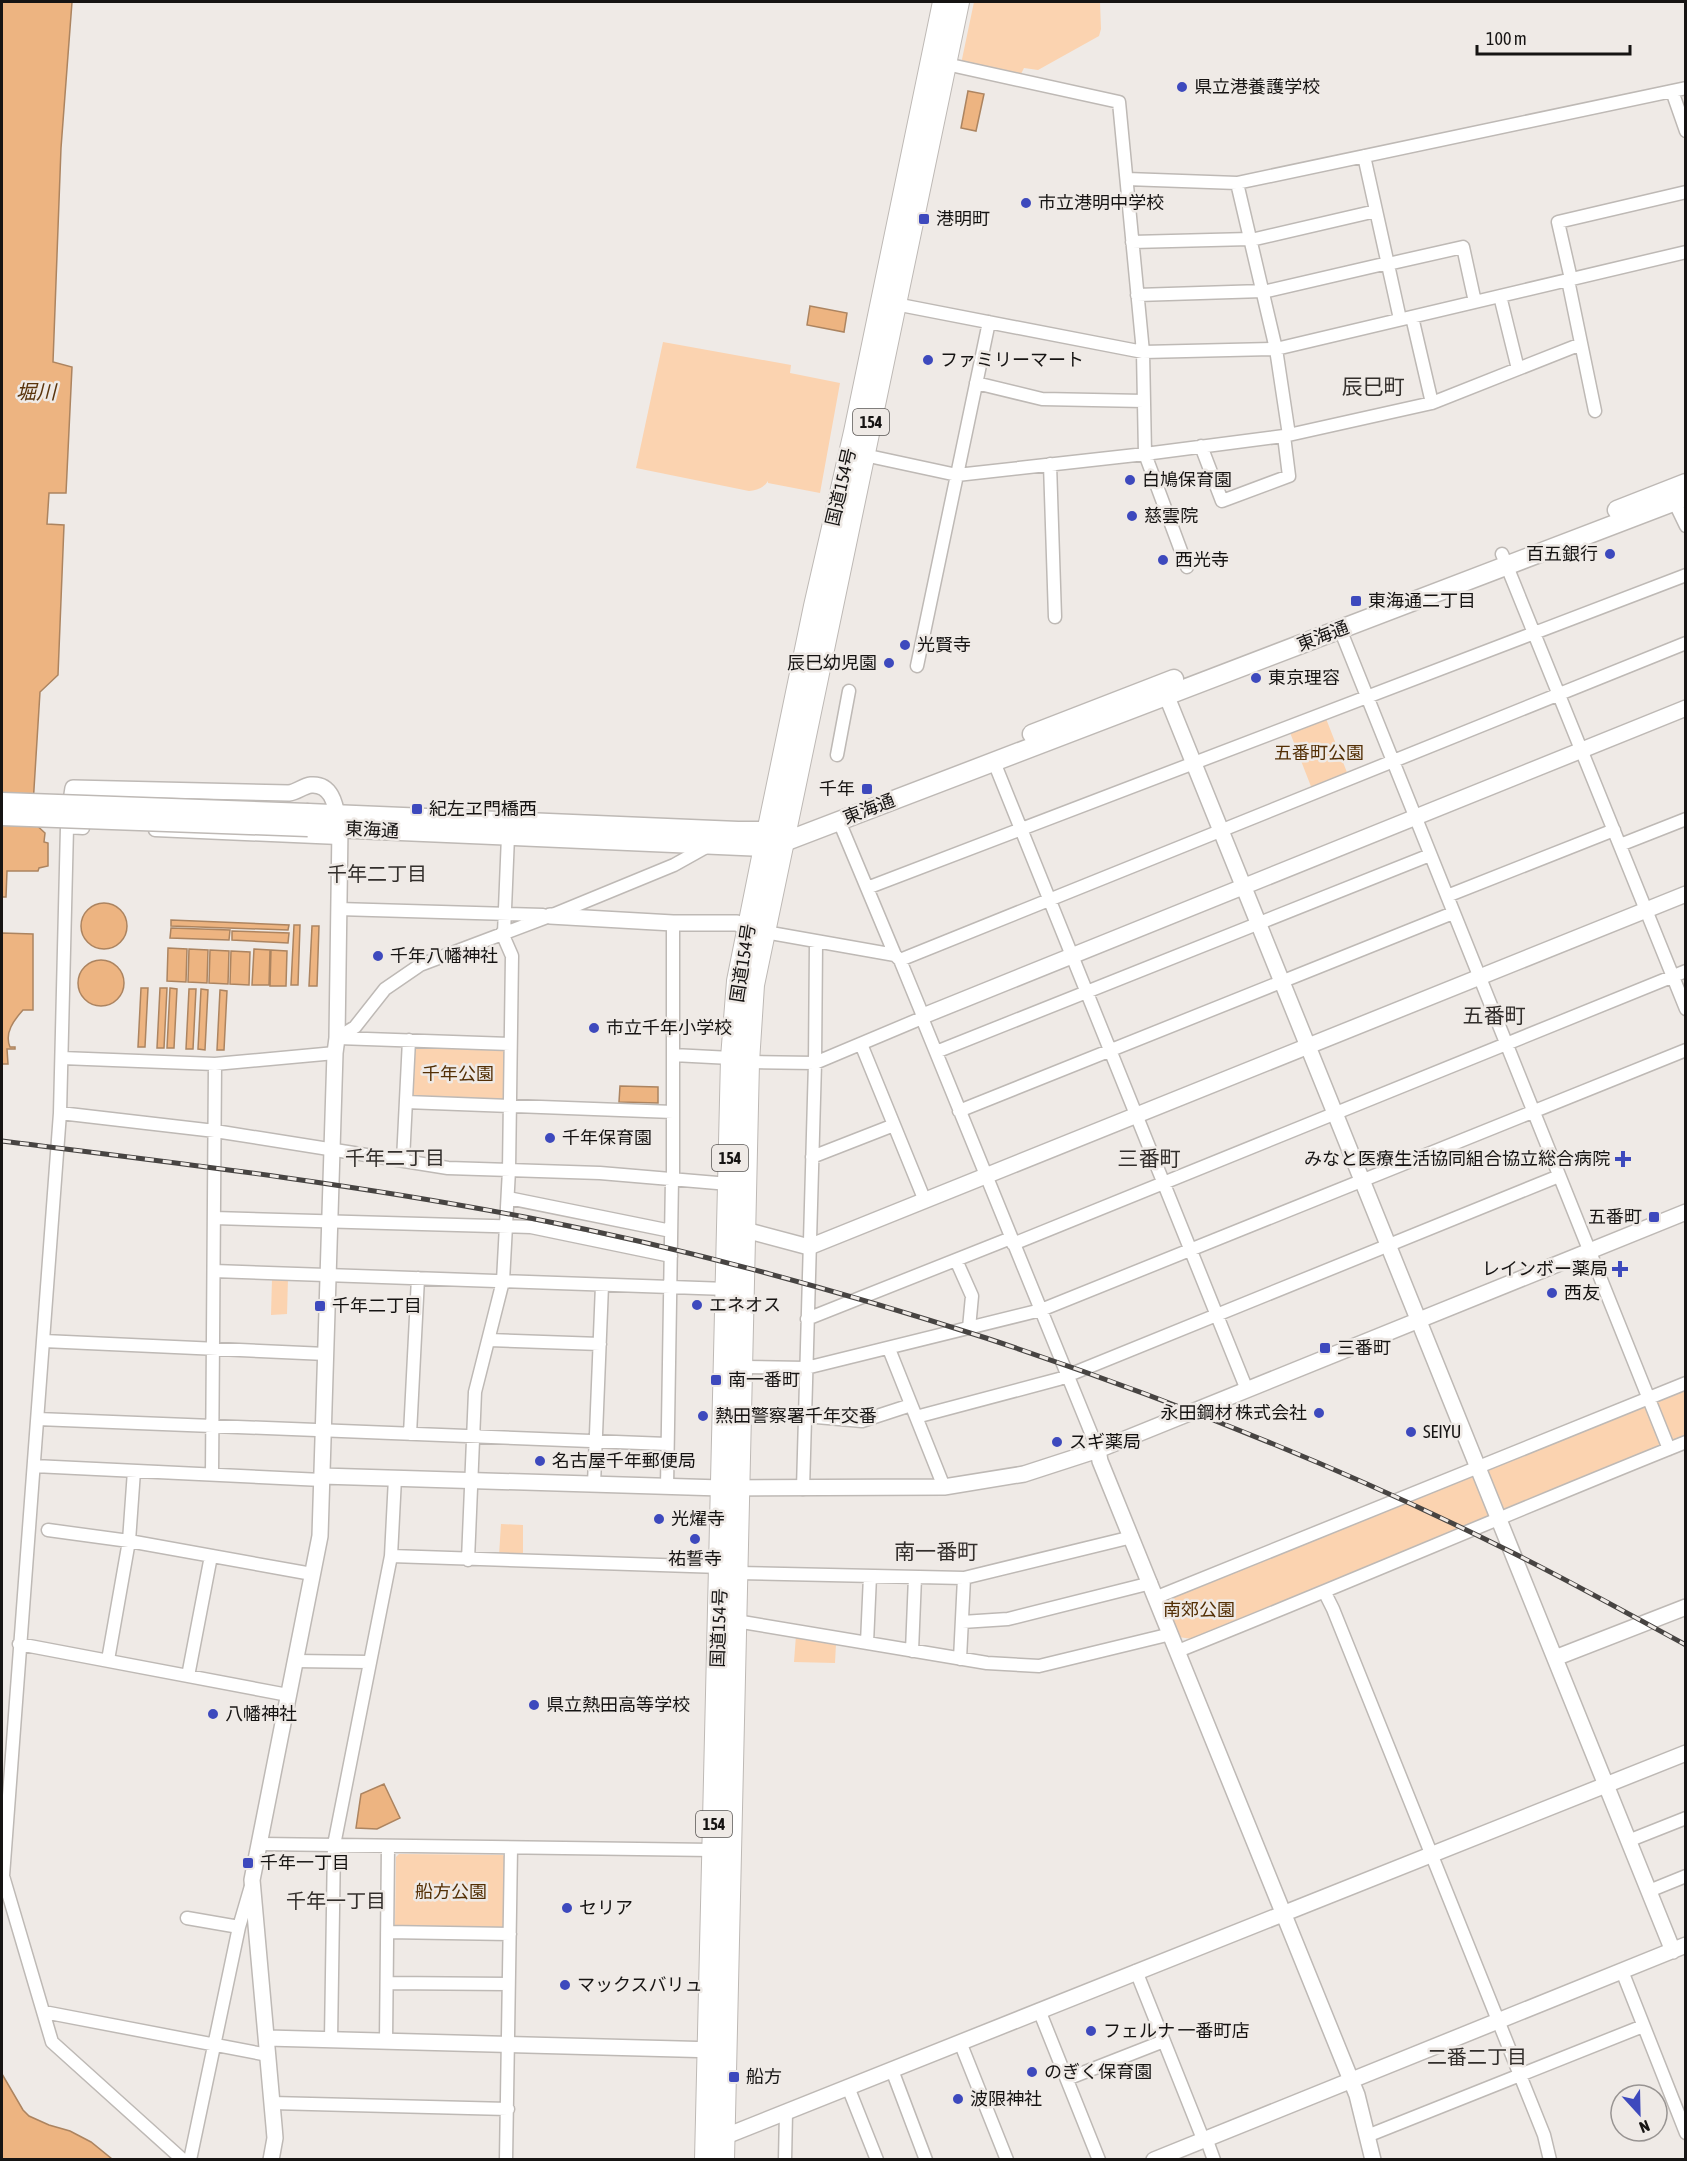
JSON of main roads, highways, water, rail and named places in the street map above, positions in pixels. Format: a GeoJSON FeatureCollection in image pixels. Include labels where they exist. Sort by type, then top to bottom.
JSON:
{"type":"FeatureCollection","features":[{"type":"Feature","properties":{"kind":"highway","name":"国道154号"},"geometry":{"type":"LineString","coordinates":[[756,931],[786,834],[864,455],[888,302],[943,2]]}},
{"type":"Feature","properties":{"kind":"highway","name":"国道154号"},"geometry":{"type":"LineString","coordinates":[[717,2050],[713,1850],[729,1570],[727,1289],[729,1184],[740,1060],[754,985],[756,931],[766,839],[814,606],[958,2]]}},
{"type":"Feature","properties":{"kind":"highway","name":"国道154号"},"geometry":{"type":"LineString","coordinates":[[730,1488],[742,1367],[745,1230],[740,1060]]}},
{"type":"Feature","properties":{"kind":"highway","name":"国道154号"},"geometry":{"type":"LineString","coordinates":[[724,2160],[711,2147],[736,1621],[729,1570]]}},
{"type":"Feature","properties":{"kind":"main road","name":"東海通"},"geometry":{"type":"LineString","coordinates":[[786,834],[1676,496],[1686,483]]}},
{"type":"Feature","properties":{"kind":"main road","name":"東海通"},"geometry":{"type":"LineString","coordinates":[[2,802],[33,810],[308,820],[339,827],[508,836],[714,843],[766,839],[839,821],[994,762],[1165,690],[1340,629],[1504,560]]}},
{"type":"Feature","properties":{"kind":"main road"},"geometry":{"type":"LineString","coordinates":[[2,796],[33,810],[13,825],[2,825]]}},
{"type":"Feature","properties":{"kind":"main road","name":"東海通"},"geometry":{"type":"LineString","coordinates":[[2,816],[33,810]]}},
{"type":"Feature","properties":{"kind":"main road","name":"東海通"},"geometry":{"type":"LineString","coordinates":[[339,827],[766,839]]}},
{"type":"Feature","properties":{"kind":"water","name":"堀川"},"geometry":{"type":"Polygon","coordinates":[[[2,2],[72,2],[61,148],[53,362],[72,367],[66,493],[49,493],[47,524],[64,525],[58,675],[40,692],[32,821],[45,833],[44,842],[48,843],[48,866],[39,868],[38,871],[7,871],[6,897],[2,897],[2,2]]]}},
{"type":"Feature","properties":{"kind":"water"},"geometry":{"type":"Polygon","coordinates":[[[968,91],[984,94],[976,131],[961,128],[968,91]]]}},
{"type":"Feature","properties":{"kind":"water"},"geometry":{"type":"Polygon","coordinates":[[[810,306],[847,313],[844,332],[807,325],[810,306]]]}},
{"type":"Feature","properties":{"kind":"water"},"geometry":{"type":"Polygon","coordinates":[[[104,903],[120,910],[127,926],[120,942],[104,949],[88,942],[81,926],[88,910],[104,903]]]}},
{"type":"Feature","properties":{"kind":"water"},"geometry":{"type":"Polygon","coordinates":[[[171,920],[289,925],[288,930],[171,926],[171,920]]]}},
{"type":"Feature","properties":{"kind":"water"},"geometry":{"type":"Polygon","coordinates":[[[294,925],[300,925],[298,985],[291,985],[294,925]]]}},
{"type":"Feature","properties":{"kind":"water"},"geometry":{"type":"Polygon","coordinates":[[[312,926],[319,926],[317,986],[309,986],[312,926]]]}},
{"type":"Feature","properties":{"kind":"water"},"geometry":{"type":"Polygon","coordinates":[[[171,928],[230,930],[229,940],[170,938],[171,928]]]}},
{"type":"Feature","properties":{"kind":"water"},"geometry":{"type":"Polygon","coordinates":[[[232,931],[289,933],[288,943],[232,940],[232,931]]]}},
{"type":"Feature","properties":{"kind":"water"},"geometry":{"type":"Polygon","coordinates":[[[2,933],[33,934],[33,1010],[23,1010],[11,1027],[8,1042],[10,1047],[15,1047],[15,1049],[7,1049],[8,1064],[2,1064],[2,933]]]}},
{"type":"Feature","properties":{"kind":"water"},"geometry":{"type":"Polygon","coordinates":[[[168,948],[187,949],[186,982],[167,981],[168,948]]]}},
{"type":"Feature","properties":{"kind":"water"},"geometry":{"type":"Polygon","coordinates":[[[189,949],[208,950],[207,983],[188,982],[189,949]]]}},
{"type":"Feature","properties":{"kind":"water"},"geometry":{"type":"Polygon","coordinates":[[[254,949],[270,950],[269,985],[252,985],[254,949]]]}},
{"type":"Feature","properties":{"kind":"water"},"geometry":{"type":"Polygon","coordinates":[[[210,950],[229,951],[228,984],[209,983],[210,950]]]}},
{"type":"Feature","properties":{"kind":"water"},"geometry":{"type":"Polygon","coordinates":[[[271,950],[287,951],[286,986],[270,986],[271,950]]]}},
{"type":"Feature","properties":{"kind":"water"},"geometry":{"type":"Polygon","coordinates":[[[231,951],[250,952],[249,985],[230,984],[231,951]]]}},
{"type":"Feature","properties":{"kind":"water"},"geometry":{"type":"Polygon","coordinates":[[[101,960],[117,967],[124,983],[117,999],[101,1006],[85,999],[78,983],[85,967],[101,960]]]}},
{"type":"Feature","properties":{"kind":"water"},"geometry":{"type":"Polygon","coordinates":[[[141,988],[148,988],[145,1047],[138,1047],[141,988]]]}},
{"type":"Feature","properties":{"kind":"water"},"geometry":{"type":"Polygon","coordinates":[[[160,988],[167,988],[164,1048],[157,1048],[160,988]]]}},
{"type":"Feature","properties":{"kind":"water"},"geometry":{"type":"Polygon","coordinates":[[[170,988],[177,989],[174,1048],[167,1048],[170,988]]]}},
{"type":"Feature","properties":{"kind":"water"},"geometry":{"type":"Polygon","coordinates":[[[189,989],[196,989],[193,1049],[186,1049],[189,989]]]}},
{"type":"Feature","properties":{"kind":"water"},"geometry":{"type":"Polygon","coordinates":[[[201,989],[208,990],[205,1050],[198,1049],[201,989]]]}},
{"type":"Feature","properties":{"kind":"water"},"geometry":{"type":"Polygon","coordinates":[[[220,990],[227,991],[224,1050],[217,1050],[220,990]]]}},
{"type":"Feature","properties":{"kind":"water"},"geometry":{"type":"Polygon","coordinates":[[[620,1086],[658,1087],[658,1103],[619,1102],[620,1086]]]}},
{"type":"Feature","properties":{"kind":"water"},"geometry":{"type":"Polygon","coordinates":[[[384,1784],[400,1818],[377,1829],[356,1828],[361,1794],[384,1784]]]}},
{"type":"Feature","properties":{"kind":"water"},"geometry":{"type":"Polygon","coordinates":[[[2,2074],[23,2110],[29,2116],[70,2131],[91,2142],[112,2159],[2,2159],[2,2074]]]}},
{"type":"Feature","properties":{"kind":"railway"},"geometry":{"type":"LineString","coordinates":[[2,1141],[332,1184],[530,1218],[703,1256],[874,1303],[1051,1360],[1245,1432],[1435,1515],[1521,1557],[1686,1645]]}},
{"type":"Feature","properties":{"kind":"place","name":"県立港養護学校"},"geometry":{"type":"Point","coordinates":[1182,87]}},
{"type":"Feature","properties":{"kind":"place","name":"市立港明中学校"},"geometry":{"type":"Point","coordinates":[1026,203]}},
{"type":"Feature","properties":{"kind":"place","name":"港明町"},"geometry":{"type":"Point","coordinates":[924,219]}},
{"type":"Feature","properties":{"kind":"place","name":"ファミリーマート"},"geometry":{"type":"Point","coordinates":[928,360]}},
{"type":"Feature","properties":{"kind":"place","name":"白鳩保育園"},"geometry":{"type":"Point","coordinates":[1130,480]}},
{"type":"Feature","properties":{"kind":"place","name":"慈雲院"},"geometry":{"type":"Point","coordinates":[1132,516]}},
{"type":"Feature","properties":{"kind":"place","name":"百五銀行"},"geometry":{"type":"Point","coordinates":[1610,554]}},
{"type":"Feature","properties":{"kind":"place","name":"西光寺"},"geometry":{"type":"Point","coordinates":[1163,560]}},
{"type":"Feature","properties":{"kind":"place","name":"東海通二丁目"},"geometry":{"type":"Point","coordinates":[1356,601]}},
{"type":"Feature","properties":{"kind":"place","name":"光賢寺"},"geometry":{"type":"Point","coordinates":[905,645]}},
{"type":"Feature","properties":{"kind":"place","name":"辰巳幼児園"},"geometry":{"type":"Point","coordinates":[889,663]}},
{"type":"Feature","properties":{"kind":"place","name":"東京理容"},"geometry":{"type":"Point","coordinates":[1256,678]}},
{"type":"Feature","properties":{"kind":"place","name":"千年"},"geometry":{"type":"Point","coordinates":[867,789]}},
{"type":"Feature","properties":{"kind":"place","name":"紀左ヱ門橋西"},"geometry":{"type":"Point","coordinates":[417,809]}},
{"type":"Feature","properties":{"kind":"place","name":"千年八幡神社"},"geometry":{"type":"Point","coordinates":[378,956]}},
{"type":"Feature","properties":{"kind":"place","name":"市立千年小学校"},"geometry":{"type":"Point","coordinates":[594,1028]}},
{"type":"Feature","properties":{"kind":"place","name":"千年保育園"},"geometry":{"type":"Point","coordinates":[550,1138]}},
{"type":"Feature","properties":{"kind":"place","name":"みなと医療生活協同組合協立総合病院"},"geometry":{"type":"Point","coordinates":[1623,1159]}},
{"type":"Feature","properties":{"kind":"place","name":"五番町"},"geometry":{"type":"Point","coordinates":[1654,1217]}},
{"type":"Feature","properties":{"kind":"place","name":"レインボー薬局"},"geometry":{"type":"Point","coordinates":[1620,1269]}},
{"type":"Feature","properties":{"kind":"place","name":"西友"},"geometry":{"type":"Point","coordinates":[1552,1293]}},
{"type":"Feature","properties":{"kind":"place","name":"エネオス"},"geometry":{"type":"Point","coordinates":[697,1305]}},
{"type":"Feature","properties":{"kind":"place","name":"千年二丁目"},"geometry":{"type":"Point","coordinates":[320,1306]}},
{"type":"Feature","properties":{"kind":"place","name":"三番町"},"geometry":{"type":"Point","coordinates":[1325,1348]}},
{"type":"Feature","properties":{"kind":"place","name":"南一番町"},"geometry":{"type":"Point","coordinates":[716,1380]}},
{"type":"Feature","properties":{"kind":"place","name":"永田鋼材 株式会社"},"geometry":{"type":"Point","coordinates":[1319,1413]}},
{"type":"Feature","properties":{"kind":"place","name":"熱田警察署千年交番"},"geometry":{"type":"Point","coordinates":[703,1416]}},
{"type":"Feature","properties":{"kind":"place","name":"SEIYU"},"geometry":{"type":"Point","coordinates":[1411,1432]}},
{"type":"Feature","properties":{"kind":"place","name":"スギ薬局"},"geometry":{"type":"Point","coordinates":[1057,1442]}},
{"type":"Feature","properties":{"kind":"place","name":"名古屋千年郵便局"},"geometry":{"type":"Point","coordinates":[540,1461]}},
{"type":"Feature","properties":{"kind":"place","name":"光燿寺"},"geometry":{"type":"Point","coordinates":[659,1519]}},
{"type":"Feature","properties":{"kind":"place","name":"祐誓寺"},"geometry":{"type":"Point","coordinates":[695,1539]}},
{"type":"Feature","properties":{"kind":"place","name":"県立熱田高等学校"},"geometry":{"type":"Point","coordinates":[534,1705]}},
{"type":"Feature","properties":{"kind":"place","name":"八幡神社"},"geometry":{"type":"Point","coordinates":[213,1714]}},
{"type":"Feature","properties":{"kind":"place","name":"千年一丁目"},"geometry":{"type":"Point","coordinates":[248,1863]}},
{"type":"Feature","properties":{"kind":"place","name":"セリア"},"geometry":{"type":"Point","coordinates":[567,1908]}},
{"type":"Feature","properties":{"kind":"place","name":"マックスバリュ"},"geometry":{"type":"Point","coordinates":[565,1985]}},
{"type":"Feature","properties":{"kind":"place","name":"フェルナ 一番町店"},"geometry":{"type":"Point","coordinates":[1091,2031]}},
{"type":"Feature","properties":{"kind":"place","name":"のぎく保育園"},"geometry":{"type":"Point","coordinates":[1032,2072]}},
{"type":"Feature","properties":{"kind":"place","name":"船方"},"geometry":{"type":"Point","coordinates":[734,2077]}},
{"type":"Feature","properties":{"kind":"place","name":"波限神社"},"geometry":{"type":"Point","coordinates":[958,2099]}},
{"type":"Feature","properties":{"kind":"district","name":"辰巳町"},"geometry":{"type":"Point","coordinates":[1373,387]}},
{"type":"Feature","properties":{"kind":"district","name":"千年二丁目"},"geometry":{"type":"Point","coordinates":[377,874]}},
{"type":"Feature","properties":{"kind":"district","name":"五番町"},"geometry":{"type":"Point","coordinates":[1494,1016]}},
{"type":"Feature","properties":{"kind":"district","name":"千年二丁目"},"geometry":{"type":"Point","coordinates":[395,1158]}},
{"type":"Feature","properties":{"kind":"district","name":"三番町"},"geometry":{"type":"Point","coordinates":[1149,1159]}},
{"type":"Feature","properties":{"kind":"district","name":"南一番町"},"geometry":{"type":"Point","coordinates":[936,1552]}},
{"type":"Feature","properties":{"kind":"district","name":"千年一丁目"},"geometry":{"type":"Point","coordinates":[336,1901]}},
{"type":"Feature","properties":{"kind":"district","name":"二番二丁目"},"geometry":{"type":"Point","coordinates":[1477,2057]}},
{"type":"Feature","properties":{"kind":"park label","name":"五番町公園"},"geometry":{"type":"Point","coordinates":[1319,753]}},
{"type":"Feature","properties":{"kind":"park label","name":"千年公園"},"geometry":{"type":"Point","coordinates":[458,1074]}},
{"type":"Feature","properties":{"kind":"park label","name":"南郊公園"},"geometry":{"type":"Point","coordinates":[1199,1610]}},
{"type":"Feature","properties":{"kind":"park label","name":"船方公園"},"geometry":{"type":"Point","coordinates":[451,1892]}}]}
